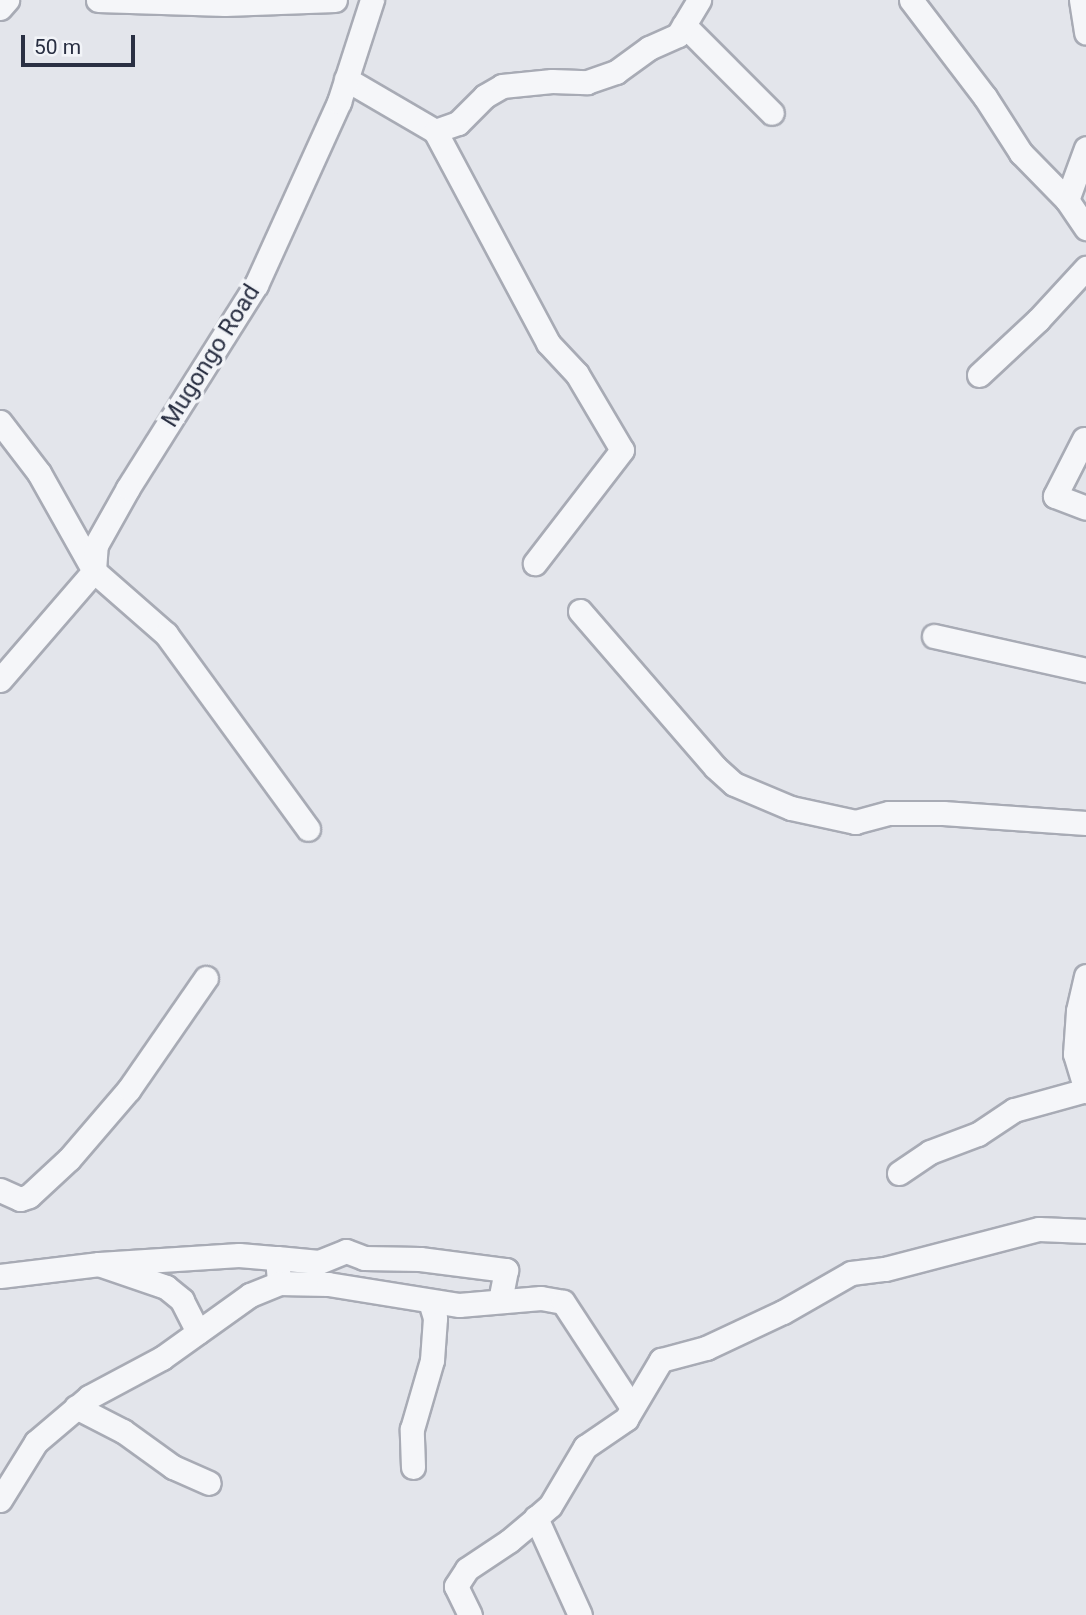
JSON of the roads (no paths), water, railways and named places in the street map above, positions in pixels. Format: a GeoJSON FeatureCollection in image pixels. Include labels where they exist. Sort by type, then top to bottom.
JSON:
{"type":"FeatureCollection","features":[{"type":"Feature","properties":{"kind":"street"},"geometry":{"type":"LineString","coordinates":[[0,8],[7,0]]}},
{"type":"Feature","properties":{"kind":"street"},"geometry":{"type":"LineString","coordinates":[[98,0],[225,4],[335,0]]}},
{"type":"Feature","properties":{"kind":"street","name":"Mugongo Road"},"geometry":{"type":"LineString","coordinates":[[94,571],[96,545],[128,488],[256,285],[346,79],[373,0]]}},
{"type":"Feature","properties":{"kind":"street"},"geometry":{"type":"LineString","coordinates":[[435,131],[458,123],[485,96],[502,86],[552,81],[587,82],[603,78],[632,63],[649,48],[678,35],[699,0]]}},
{"type":"Feature","properties":{"kind":"street"},"geometry":{"type":"LineString","coordinates":[[911,0],[985,97],[1021,153],[1067,200],[1086,228]]}},
{"type":"Feature","properties":{"kind":"street"},"geometry":{"type":"LineString","coordinates":[[1081,0],[1086,33]]}},
{"type":"Feature","properties":{"kind":"street"},"geometry":{"type":"LineString","coordinates":[[684,25],[772,113]]}},
{"type":"Feature","properties":{"kind":"street"},"geometry":{"type":"LineString","coordinates":[[346,79],[435,131],[548,343],[577,374],[622,450],[535,564]]}},
{"type":"Feature","properties":{"kind":"street"},"geometry":{"type":"LineString","coordinates":[[1067,200],[1086,148]]}},
{"type":"Feature","properties":{"kind":"street"},"geometry":{"type":"LineString","coordinates":[[979,375],[1038,320],[1086,268]]}},
{"type":"Feature","properties":{"kind":"street"},"geometry":{"type":"LineString","coordinates":[[0,422],[39,474],[94,571],[166,634],[309,829]]}},
{"type":"Feature","properties":{"kind":"street"},"geometry":{"type":"LineString","coordinates":[[1084,439],[1055,496],[1086,509]]}},
{"type":"Feature","properties":{"kind":"street"},"geometry":{"type":"LineString","coordinates":[[0,680],[94,571]]}},
{"type":"Feature","properties":{"kind":"street"},"geometry":{"type":"LineString","coordinates":[[580,611],[734,784],[791,808],[855,822],[889,813],[943,813],[1086,823]]}},
{"type":"Feature","properties":{"kind":"street"},"geometry":{"type":"LineString","coordinates":[[934,636],[1086,670]]}},
{"type":"Feature","properties":{"kind":"street"},"geometry":{"type":"LineString","coordinates":[[899,1173],[930,1152],[978,1134],[1014,1110],[1086,1090],[1075,1054],[1078,1011],[1086,976]]}},
{"type":"Feature","properties":{"kind":"street"},"geometry":{"type":"LineString","coordinates":[[0,1190],[20,1199],[29,1196],[69,1159],[130,1089],[206,978]]}},
{"type":"Feature","properties":{"kind":"street"},"geometry":{"type":"LineString","coordinates":[[470,1615],[456,1586],[467,1569],[509,1541],[550,1506],[581,1452],[626,1419],[631,1406],[661,1360],[706,1348],[783,1312],[851,1273],[885,1269],[1039,1229],[1086,1231]]}},
{"type":"Feature","properties":{"kind":"street"},"geometry":{"type":"LineString","coordinates":[[0,1276],[99,1264],[239,1255],[318,1262],[346,1251],[364,1258],[431,1260],[506,1270],[500,1300]]}},
{"type":"Feature","properties":{"kind":"street"},"geometry":{"type":"LineString","coordinates":[[277,1258],[279,1283]]}},
{"type":"Feature","properties":{"kind":"street"},"geometry":{"type":"LineString","coordinates":[[174,1259],[174,1294],[198,1332]]}},
{"type":"Feature","properties":{"kind":"street"},"geometry":{"type":"LineString","coordinates":[[99,1264],[174,1294],[228,1311]]}},
{"type":"Feature","properties":{"kind":"street"},"geometry":{"type":"LineString","coordinates":[[0,1500],[36,1442],[76,1407],[89,1397],[162,1359],[250,1295],[279,1283],[328,1284],[430,1303],[459,1305],[541,1298],[563,1301],[631,1406]]}},
{"type":"Feature","properties":{"kind":"street"},"geometry":{"type":"LineString","coordinates":[[414,1467],[412,1429],[433,1350],[435,1318],[430,1303]]}},
{"type":"Feature","properties":{"kind":"street"},"geometry":{"type":"LineString","coordinates":[[76,1407],[123,1431],[173,1467],[209,1483]]}},
{"type":"Feature","properties":{"kind":"street"},"geometry":{"type":"LineString","coordinates":[[536,1518],[580,1615]]}}]}
